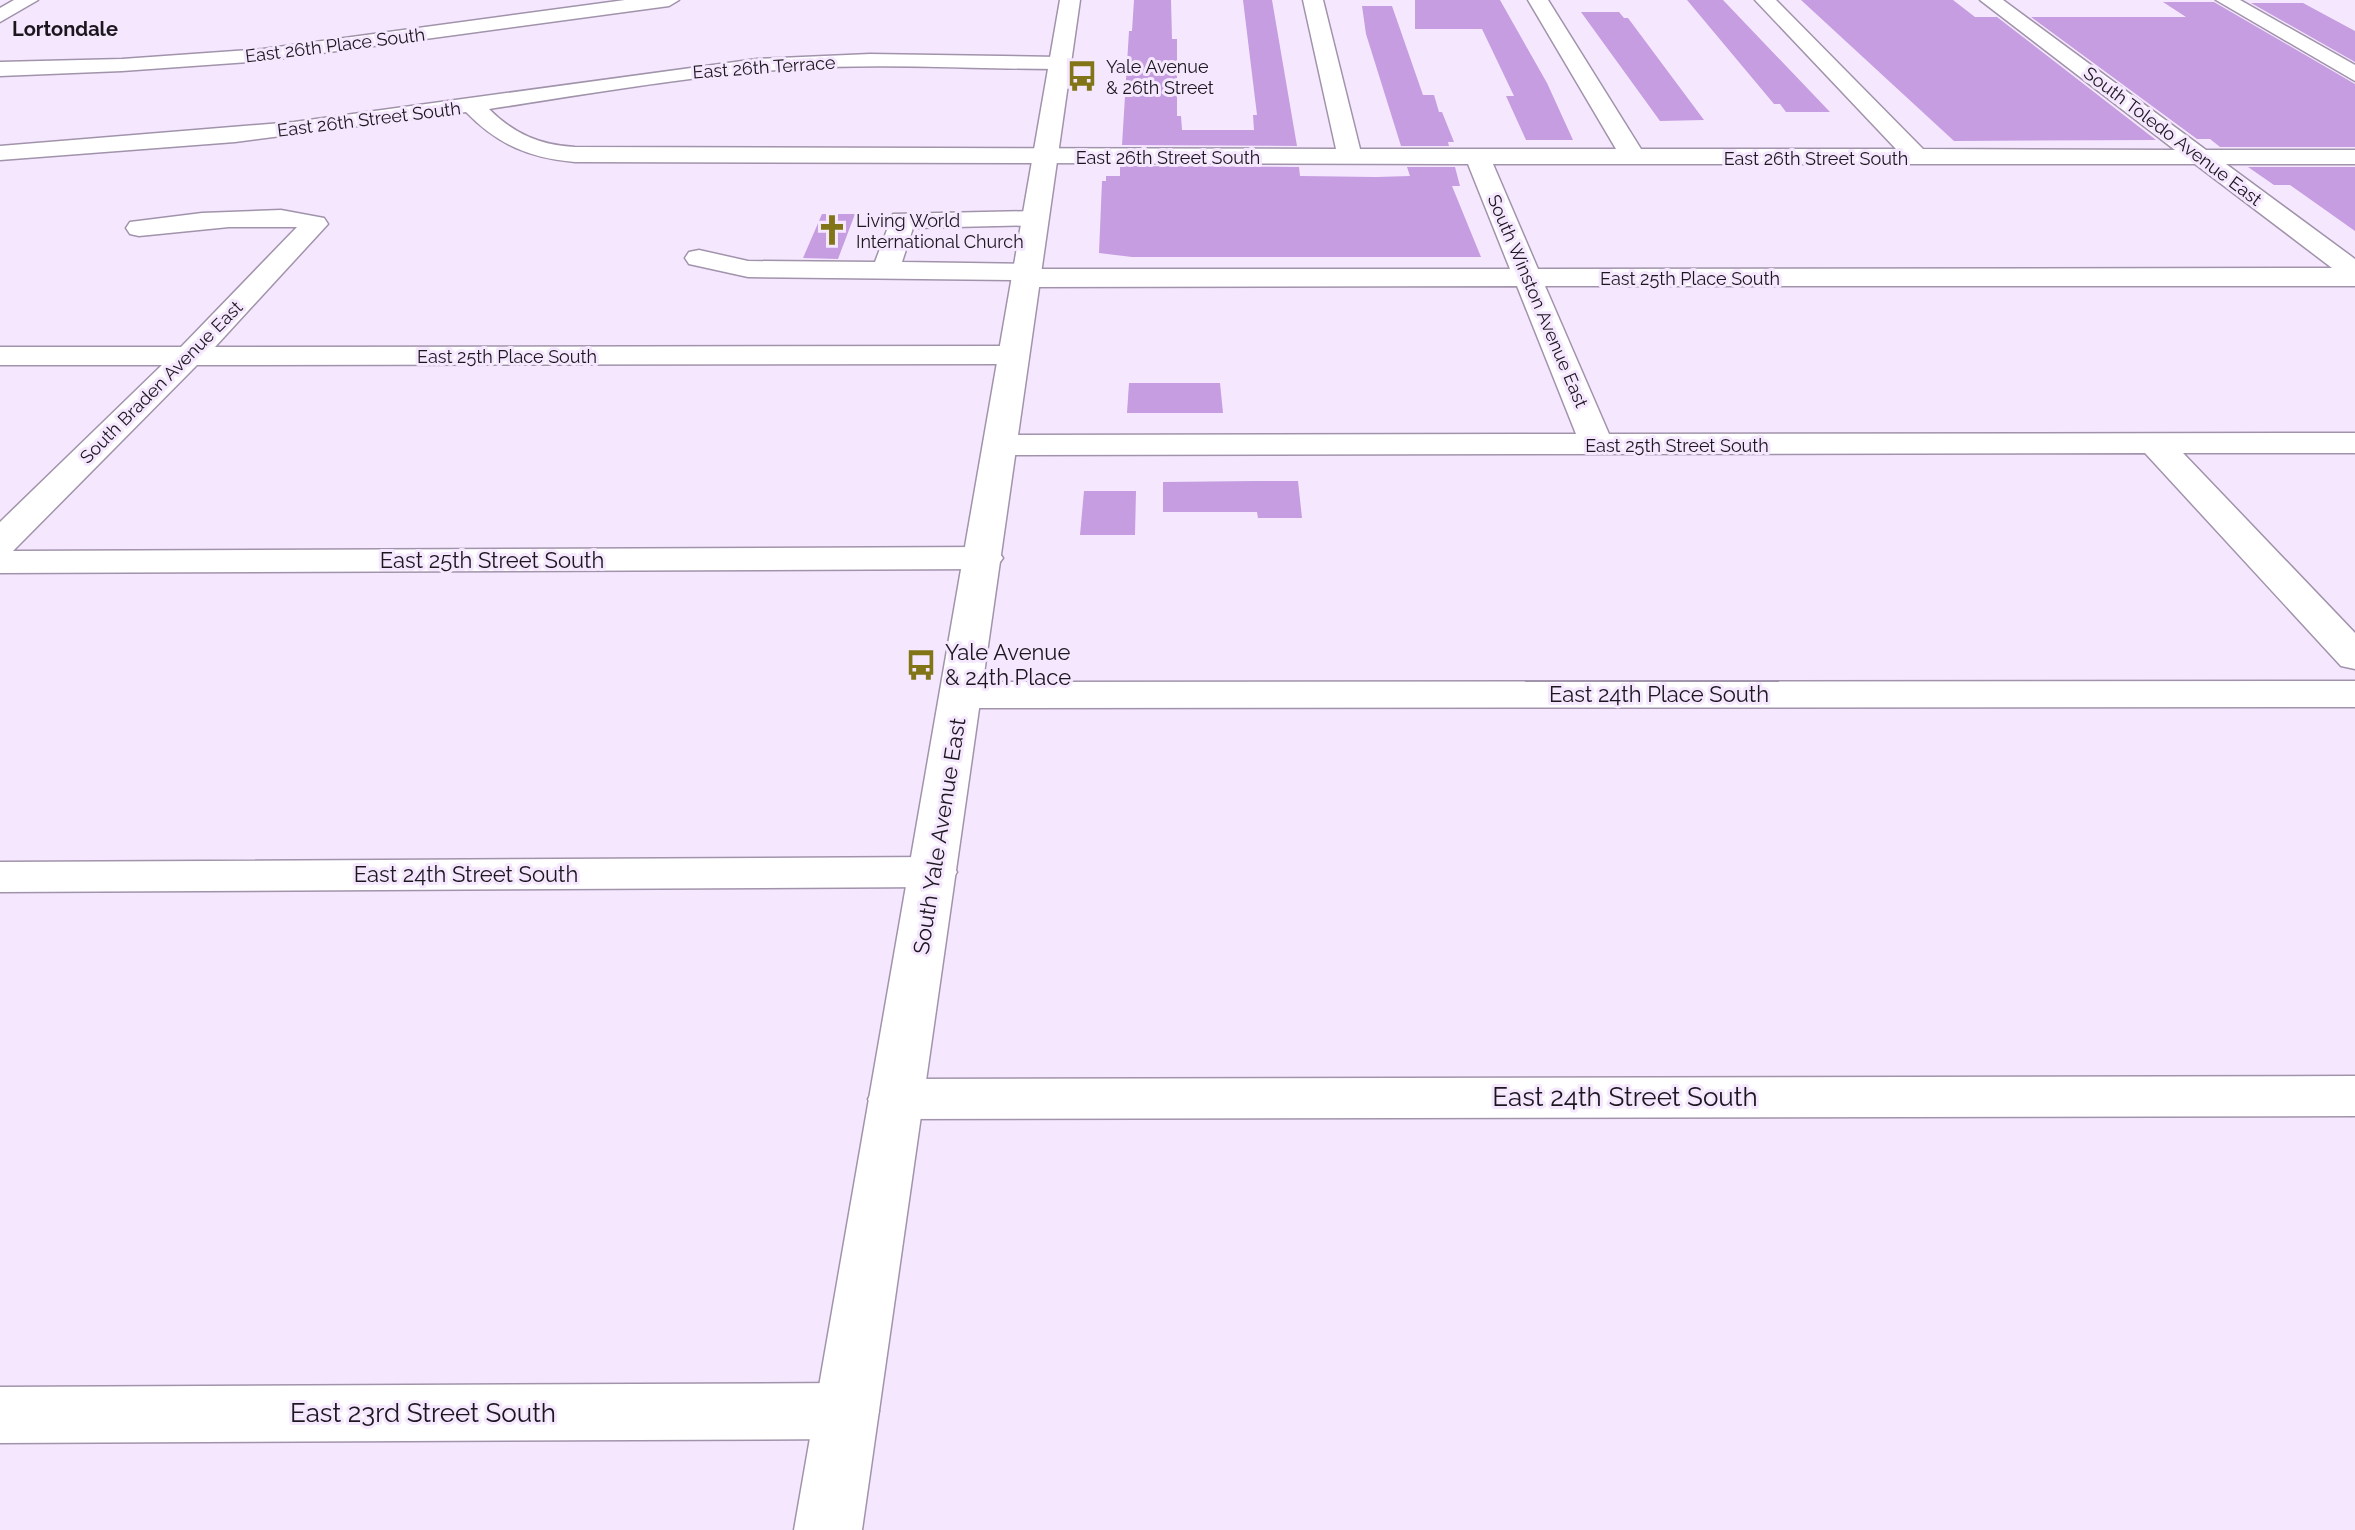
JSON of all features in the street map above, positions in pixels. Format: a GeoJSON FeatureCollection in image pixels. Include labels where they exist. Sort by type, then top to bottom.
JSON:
{"type":"FeatureCollection","features":[{"type":"Feature","properties":{"kind":"street"},"geometry":{"type":"LineString","coordinates":[[0,16],[28,0]]}},
{"type":"Feature","properties":{"kind":"street","name":"East 26th Place South"},"geometry":{"type":"LineString","coordinates":[[0,69],[109,66],[263,55],[669,0]]}},
{"type":"Feature","properties":{"kind":"street","name":"South Yale Avenue East"},"geometry":{"type":"LineString","coordinates":[[828,1530],[1070,0]]}},
{"type":"Feature","properties":{"kind":"street"},"geometry":{"type":"LineString","coordinates":[[1313,0],[1350,158]]}},
{"type":"Feature","properties":{"kind":"street"},"geometry":{"type":"LineString","coordinates":[[1538,0],[1634,158]]}},
{"type":"Feature","properties":{"kind":"street"},"geometry":{"type":"LineString","coordinates":[[1765,0],[1918,158]]}},
{"type":"Feature","properties":{"kind":"street","name":"South Toledo Avenue East"},"geometry":{"type":"LineString","coordinates":[[1990,0],[2355,274]]}},
{"type":"Feature","properties":{"kind":"street"},"geometry":{"type":"LineString","coordinates":[[2226,0],[2355,74]]}},
{"type":"Feature","properties":{"kind":"street","name":"East 26th Terrace"},"geometry":{"type":"LineString","coordinates":[[472,105],[658,75],[762,65],[852,61],[1059,63]]}},
{"type":"Feature","properties":{"kind":"street","name":"East 26th Street South"},"geometry":{"type":"LineString","coordinates":[[0,153],[232,136],[472,105],[506,139],[546,151],[581,155],[2355,157]]}},
{"type":"Feature","properties":{"kind":"street","name":"South Winston Avenue East"},"geometry":{"type":"LineString","coordinates":[[1478,158],[1597,445]]}},
{"type":"Feature","properties":{"kind":"street","name":"South Braden Avenue East"},"geometry":{"type":"LineString","coordinates":[[0,543],[189,356],[315,224],[310,221],[195,219],[139,228]]}},
{"type":"Feature","properties":{"kind":"street"},"geometry":{"type":"LineString","coordinates":[[886,270],[902,220],[1035,219]]}},
{"type":"Feature","properties":{"kind":"street","name":"East 25th Place South"},"geometry":{"type":"LineString","coordinates":[[699,258],[748,269],[1026,275],[1528,278],[2355,274]]}},
{"type":"Feature","properties":{"kind":"street","name":"East 25th Place South"},"geometry":{"type":"LineString","coordinates":[[0,356],[1014,355]]}},
{"type":"Feature","properties":{"kind":"street","name":"East 25th Street South"},"geometry":{"type":"LineString","coordinates":[[1000,445],[2355,443]]}},
{"type":"Feature","properties":{"kind":"street"},"geometry":{"type":"LineString","coordinates":[[2155,444],[2355,657]]}},
{"type":"Feature","properties":{"kind":"street","name":"East 25th Street South"},"geometry":{"type":"LineString","coordinates":[[0,562],[984,558]]}},
{"type":"Feature","properties":{"kind":"street","name":"East 24th Place South"},"geometry":{"type":"LineString","coordinates":[[962,695],[2355,694]]}},
{"type":"Feature","properties":{"kind":"street","name":"East 24th Street South"},"geometry":{"type":"LineString","coordinates":[[0,877],[933,872]]}},
{"type":"Feature","properties":{"kind":"street","name":"East 24th Street South"},"geometry":{"type":"LineString","coordinates":[[895,1099],[2355,1096]]}},
{"type":"Feature","properties":{"kind":"street","name":"East 23rd Street South"},"geometry":{"type":"LineString","coordinates":[[0,1415],[847,1411]]}},
{"type":"Feature","properties":{"kind":"building"},"geometry":{"type":"Polygon","coordinates":[[[1134,0],[1171,0],[1172,39],[1177,39],[1177,116],[1181,116],[1182,130],[1254,130],[1253,115],[1257,115],[1243,0],[1272,0],[1297,146],[1122,145],[1129,31],[1132,31],[1134,0]]]}},
{"type":"Feature","properties":{"kind":"building"},"geometry":{"type":"Polygon","coordinates":[[[1415,0],[1500,0],[1547,83],[1573,140],[1526,140],[1506,96],[1514,96],[1482,29],[1415,29],[1415,0]]]}},
{"type":"Feature","properties":{"kind":"building"},"geometry":{"type":"Polygon","coordinates":[[[1687,0],[1723,0],[1830,112],[1786,112],[1780,104],[1774,104],[1687,0]]]}},
{"type":"Feature","properties":{"kind":"building"},"geometry":{"type":"Polygon","coordinates":[[[1801,0],[1953,0],[1975,17],[1997,17],[2156,140],[1954,141],[1801,0]]]}},
{"type":"Feature","properties":{"kind":"building"},"geometry":{"type":"Polygon","coordinates":[[[2163,2],[2214,2],[2355,84],[2355,147],[2220,147],[2210,139],[2197,139],[2031,17],[2186,17],[2163,2]]]}},
{"type":"Feature","properties":{"kind":"building"},"geometry":{"type":"Polygon","coordinates":[[[2251,3],[2303,3],[2355,31],[2355,62],[2251,3]]]}},
{"type":"Feature","properties":{"kind":"building"},"geometry":{"type":"Polygon","coordinates":[[[1362,6],[1392,6],[1423,95],[1434,95],[1439,112],[1442,112],[1454,142],[1448,142],[1449,146],[1401,146],[1366,34],[1362,6]]]}},
{"type":"Feature","properties":{"kind":"building"},"geometry":{"type":"Polygon","coordinates":[[[1581,12],[1619,12],[1628,18],[1704,120],[1660,121],[1581,12]]]}},
{"type":"Feature","properties":{"kind":"building"},"geometry":{"type":"Polygon","coordinates":[[[1120,166],[1299,167],[1300,176],[1376,177],[1410,176],[1407,167],[1455,167],[1460,186],[1452,186],[1481,257],[1132,257],[1099,253],[1102,181],[1106,181],[1106,176],[1120,176],[1120,166]]]}},
{"type":"Feature","properties":{"kind":"building"},"geometry":{"type":"Polygon","coordinates":[[[2248,167],[2355,167],[2355,231],[2290,185],[2274,185],[2248,167]]]}},
{"type":"Feature","properties":{"kind":"building","name":"Living World International Church"},"geometry":{"type":"Polygon","coordinates":[[[822,214],[855,214],[838,259],[803,258],[822,214]]]}},
{"type":"Feature","properties":{"kind":"building"},"geometry":{"type":"Polygon","coordinates":[[[1129,383],[1220,383],[1223,413],[1127,413],[1129,383]]]}},
{"type":"Feature","properties":{"kind":"building"},"geometry":{"type":"Polygon","coordinates":[[[1298,481],[1302,518],[1258,518],[1257,512],[1163,512],[1163,482],[1298,481]]]}},
{"type":"Feature","properties":{"kind":"building"},"geometry":{"type":"Polygon","coordinates":[[[1084,491],[1136,491],[1135,535],[1080,535],[1084,491]]]}},
{"type":"Feature","properties":{"kind":"place","name":"Yale Avenue & 26th Street"},"geometry":{"type":"Point","coordinates":[1082,76]}},
{"type":"Feature","properties":{"kind":"place","name":"Living World International Church"},"geometry":{"type":"Point","coordinates":[832,230]}},
{"type":"Feature","properties":{"kind":"place","name":"Yale Avenue & 24th Place"},"geometry":{"type":"Point","coordinates":[921,665]}},
{"type":"Feature","properties":{"kind":"district","name":"Lortondale"},"geometry":{"type":"Point","coordinates":[65,29]}}]}
